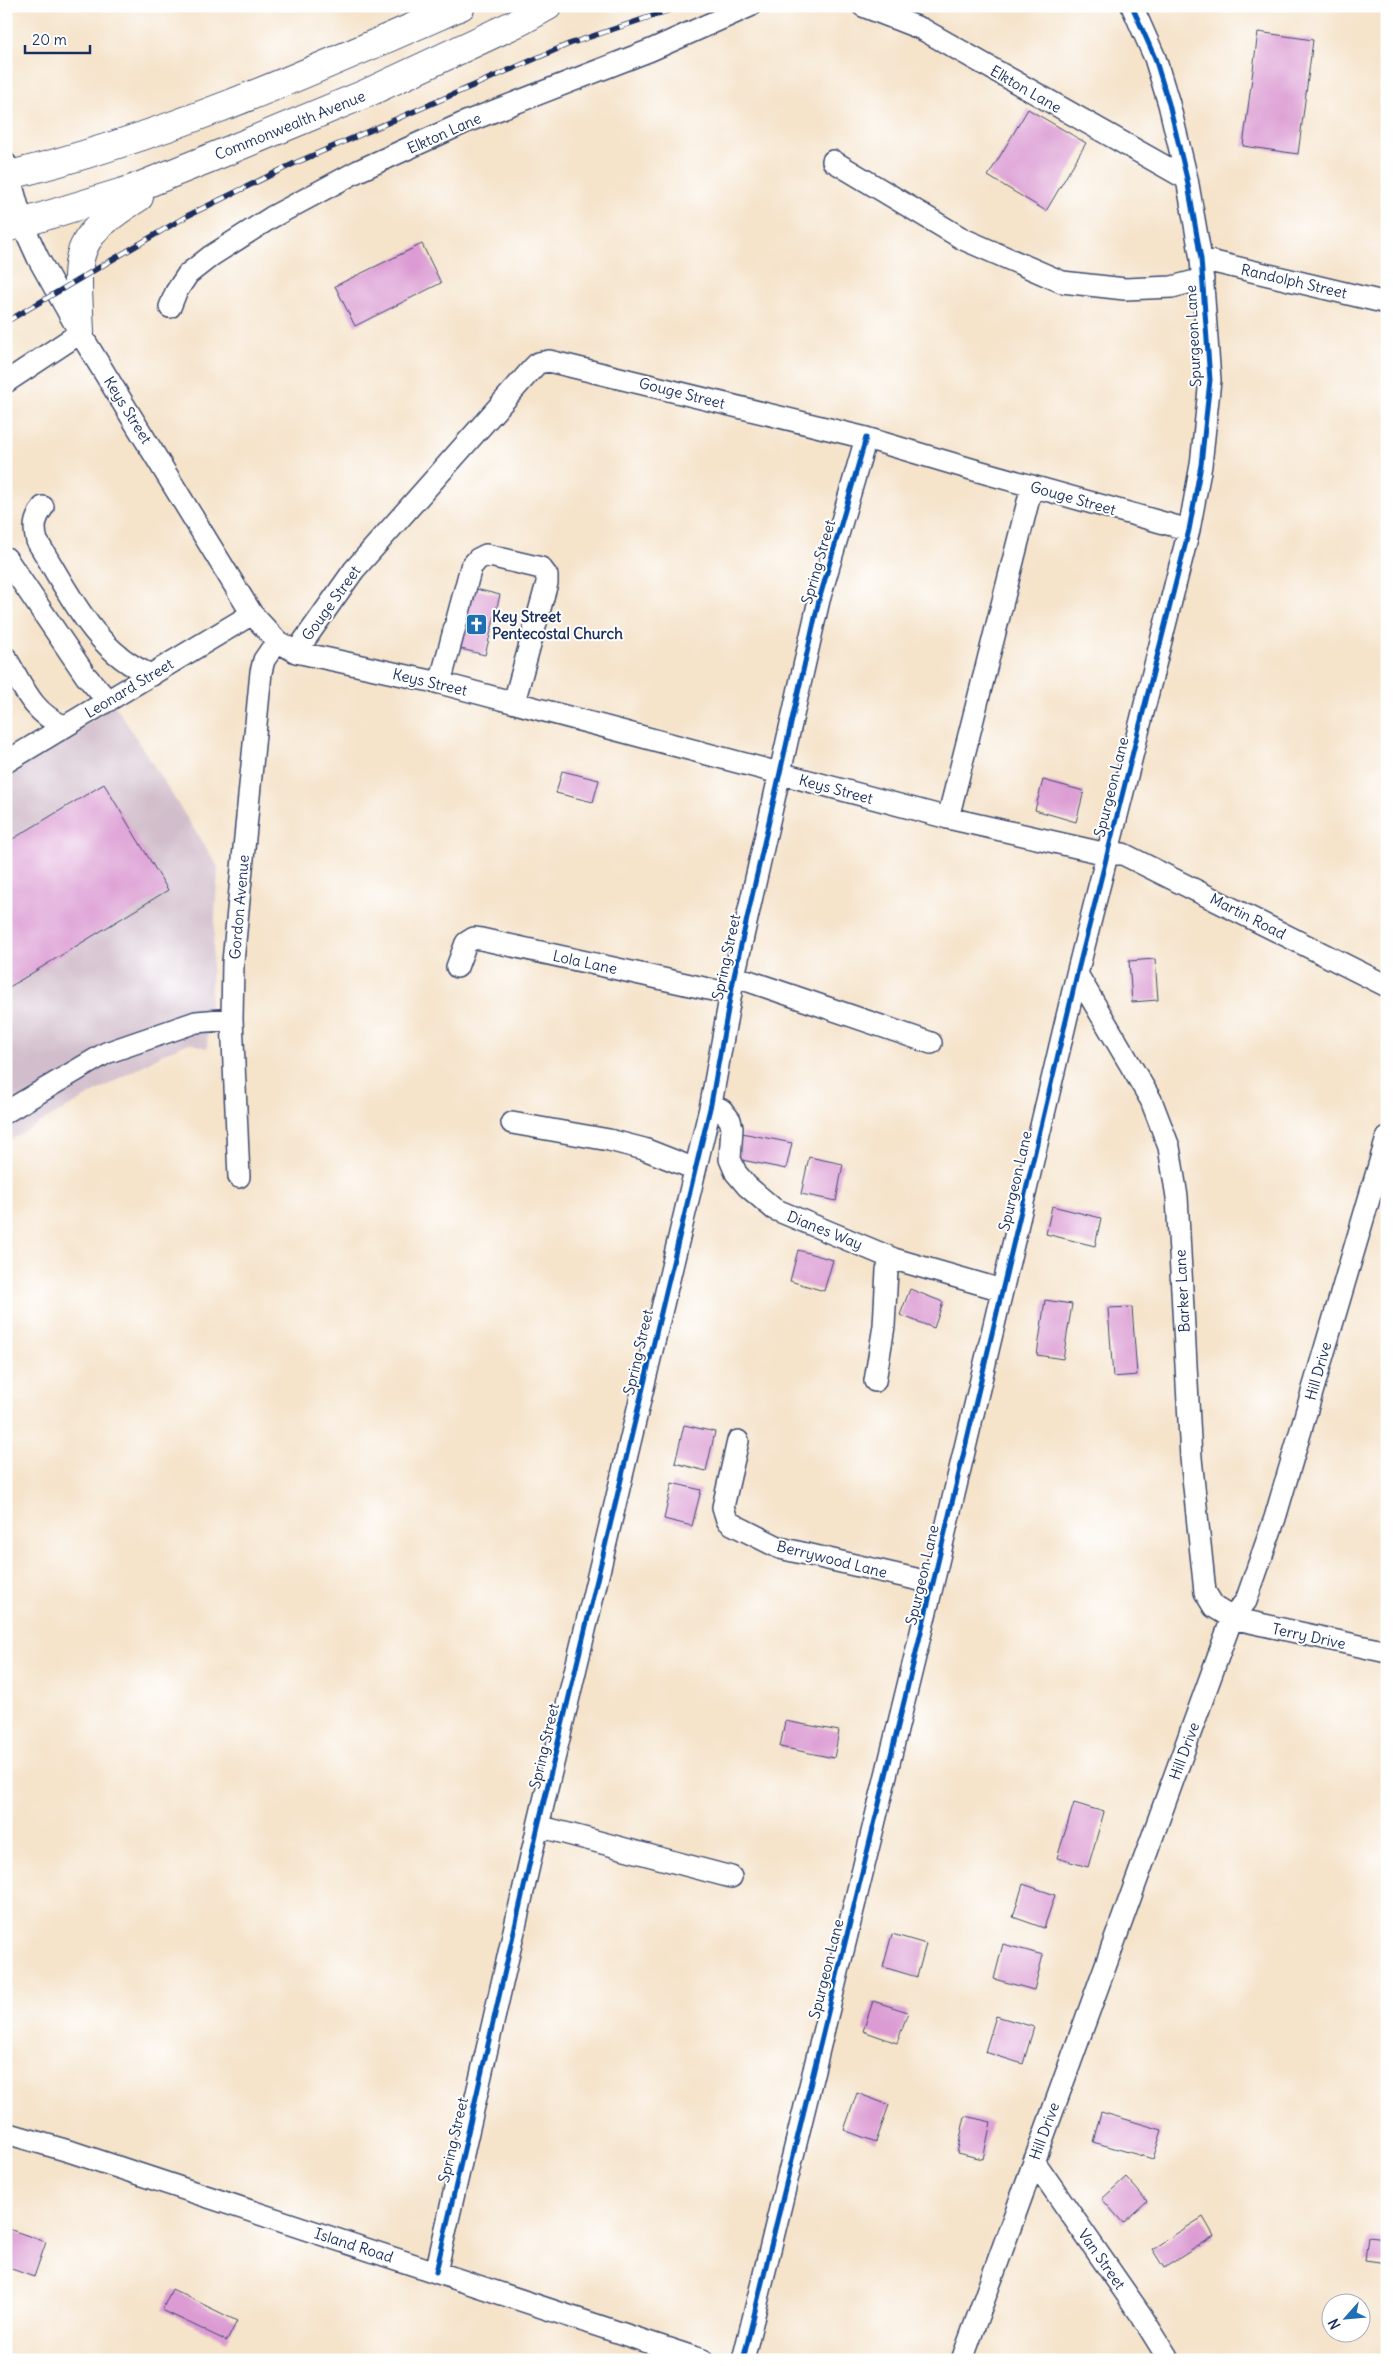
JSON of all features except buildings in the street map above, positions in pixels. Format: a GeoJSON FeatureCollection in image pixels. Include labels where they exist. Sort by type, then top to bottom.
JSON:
{"type":"FeatureCollection","features":[{"type":"Feature","properties":{"kind":"highway"},"geometry":{"type":"LineString","coordinates":[[8,172],[117,144],[204,114],[297,78],[461,6]]}},
{"type":"Feature","properties":{"kind":"highway","name":"Commonwealth Avenue"},"geometry":{"type":"LineString","coordinates":[[15,226],[133,189],[191,166],[373,90],[521,21],[548,6]]}},
{"type":"Feature","properties":{"kind":"highway"},"geometry":{"type":"LineString","coordinates":[[297,78],[314,115]]}},
{"type":"Feature","properties":{"kind":"highway"},"geometry":{"type":"LineString","coordinates":[[80,333],[78,266],[87,239],[93,230],[110,215],[191,166]]}},
{"type":"Feature","properties":{"kind":"street","name":"Elkton Lane"},"geometry":{"type":"LineString","coordinates":[[170,307],[176,292],[188,274],[211,256],[272,217],[358,171],[466,122],[651,50],[750,6]]}},
{"type":"Feature","properties":{"kind":"street","name":"Elkton Lane"},"geometry":{"type":"LineString","coordinates":[[863,6],[922,29],[1188,179]]}},
{"type":"Feature","properties":{"kind":"street","name":"Spurgeon Lane"},"geometry":{"type":"LineString","coordinates":[[743,2360],[933,1584],[1077,974],[1189,530],[1201,465],[1210,380],[1202,269],[1188,179],[1169,104],[1158,67],[1132,6]]}},
{"type":"Feature","properties":{"kind":"street"},"geometry":{"type":"LineString","coordinates":[[833,161],[963,239],[1062,282],[1125,289],[1172,288],[1202,269]]}},
{"type":"Feature","properties":{"kind":"street","name":"Keys Street"},"geometry":{"type":"LineString","coordinates":[[8,172],[15,226],[38,258],[80,333],[252,614],[276,641],[296,652],[440,683],[948,818],[1107,854]]}},
{"type":"Feature","properties":{"kind":"street","name":"Randolph Street"},"geometry":{"type":"LineString","coordinates":[[1202,269],[1387,303]]}},
{"type":"Feature","properties":{"kind":"street"},"geometry":{"type":"LineString","coordinates":[[6,382],[80,333]]}},
{"type":"Feature","properties":{"kind":"street","name":"Gouge Street"},"geometry":{"type":"LineString","coordinates":[[296,652],[354,570],[538,363],[550,361],[866,438],[1189,530]]}},
{"type":"Feature","properties":{"kind":"street","name":"Spring Street"},"geometry":{"type":"LineString","coordinates":[[436,2272],[538,1826],[711,1104],[732,985],[819,600],[866,438]]}},
{"type":"Feature","properties":{"kind":"street"},"geometry":{"type":"LineString","coordinates":[[948,818],[1032,486]]}},
{"type":"Feature","properties":{"kind":"street"},"geometry":{"type":"LineString","coordinates":[[43,508],[36,517],[34,532],[37,541],[81,611],[117,656],[152,675]]}},
{"type":"Feature","properties":{"kind":"street"},"geometry":{"type":"LineString","coordinates":[[440,683],[471,567],[478,559],[486,556],[540,568],[547,576],[547,583],[514,702]]}},
{"type":"Feature","properties":{"kind":"street"},"geometry":{"type":"LineString","coordinates":[[6,558],[86,676],[108,701]]}},
{"type":"Feature","properties":{"kind":"street","name":"Leonard Street"},"geometry":{"type":"LineString","coordinates":[[6,762],[252,614]]}},
{"type":"Feature","properties":{"kind":"street","name":"Gordon Avenue"},"geometry":{"type":"LineString","coordinates":[[239,1177],[232,1019],[233,962],[260,677],[264,660],[276,641]]}},
{"type":"Feature","properties":{"kind":"street"},"geometry":{"type":"LineString","coordinates":[[6,658],[36,708],[49,720],[64,726]]}},
{"type":"Feature","properties":{"kind":"street","name":"Martin Road"},"geometry":{"type":"LineString","coordinates":[[1107,854],[1123,854],[1387,986]]}},
{"type":"Feature","properties":{"kind":"street","name":"Lola Lane"},"geometry":{"type":"LineString","coordinates":[[457,967],[466,943],[474,938],[481,939],[732,985],[931,1043]]}},
{"type":"Feature","properties":{"kind":"street","name":"Barker Lane"},"geometry":{"type":"LineString","coordinates":[[1077,974],[1151,1100],[1168,1146],[1178,1197],[1191,1458],[1205,1592],[1214,1607],[1232,1618]]}},
{"type":"Feature","properties":{"kind":"street"},"geometry":{"type":"LineString","coordinates":[[6,1112],[106,1053],[196,1022],[232,1019]]}},
{"type":"Feature","properties":{"kind":"street","name":"Dianes Way"},"geometry":{"type":"LineString","coordinates":[[711,1104],[722,1110],[730,1120],[732,1128],[730,1159],[736,1173],[774,1209],[894,1259],[1002,1290]]}},
{"type":"Feature","properties":{"kind":"street"},"geometry":{"type":"LineString","coordinates":[[512,1124],[609,1140],[644,1149],[695,1169]]}},
{"type":"Feature","properties":{"kind":"street","name":"Hill Drive"},"geometry":{"type":"LineString","coordinates":[[962,2360],[1232,1618],[1246,1601],[1276,1518],[1387,1138]]}},
{"type":"Feature","properties":{"kind":"street"},"geometry":{"type":"LineString","coordinates":[[875,1381],[884,1326],[887,1270],[894,1259]]}},
{"type":"Feature","properties":{"kind":"street","name":"Berrywood Lane"},"geometry":{"type":"LineString","coordinates":[[738,1441],[723,1507],[727,1520],[732,1524],[780,1548],[933,1584]]}},
{"type":"Feature","properties":{"kind":"street","name":"Terry Drive"},"geometry":{"type":"LineString","coordinates":[[1232,1618],[1387,1652]]}},
{"type":"Feature","properties":{"kind":"street"},"geometry":{"type":"LineString","coordinates":[[538,1826],[731,1877]]}},
{"type":"Feature","properties":{"kind":"street","name":"Island Road"},"geometry":{"type":"LineString","coordinates":[[6,2133],[72,2152],[702,2360]]}},
{"type":"Feature","properties":{"kind":"street","name":"Van Street"},"geometry":{"type":"LineString","coordinates":[[1034,2161],[1141,2315],[1169,2360]]}},
{"type":"Feature","properties":{"kind":"shaded area"},"geometry":{"type":"Polygon","coordinates":[[[115,705],[218,867],[207,1048],[189,1043],[165,1053],[6,1142],[6,773],[115,705]]]}},
{"type":"Feature","properties":{"kind":"railway"},"geometry":{"type":"LineString","coordinates":[[6,322],[187,216],[293,164],[569,44],[682,6]]}},
{"type":"Feature","properties":{"kind":"cycle path"},"geometry":{"type":"LineString","coordinates":[[743,2360],[933,1583],[1077,974],[1189,530],[1201,465],[1210,380],[1201,259],[1187,179],[1169,104],[1155,58],[1132,6]]}},
{"type":"Feature","properties":{"kind":"cycle path"},"geometry":{"type":"LineString","coordinates":[[436,2272],[538,1826],[711,1104],[734,976],[819,600],[866,438]]}},
{"type":"Feature","properties":{"kind":"place","name":"Key Street Pentecostal Church"},"geometry":{"type":"Point","coordinates":[476,625]}}]}
